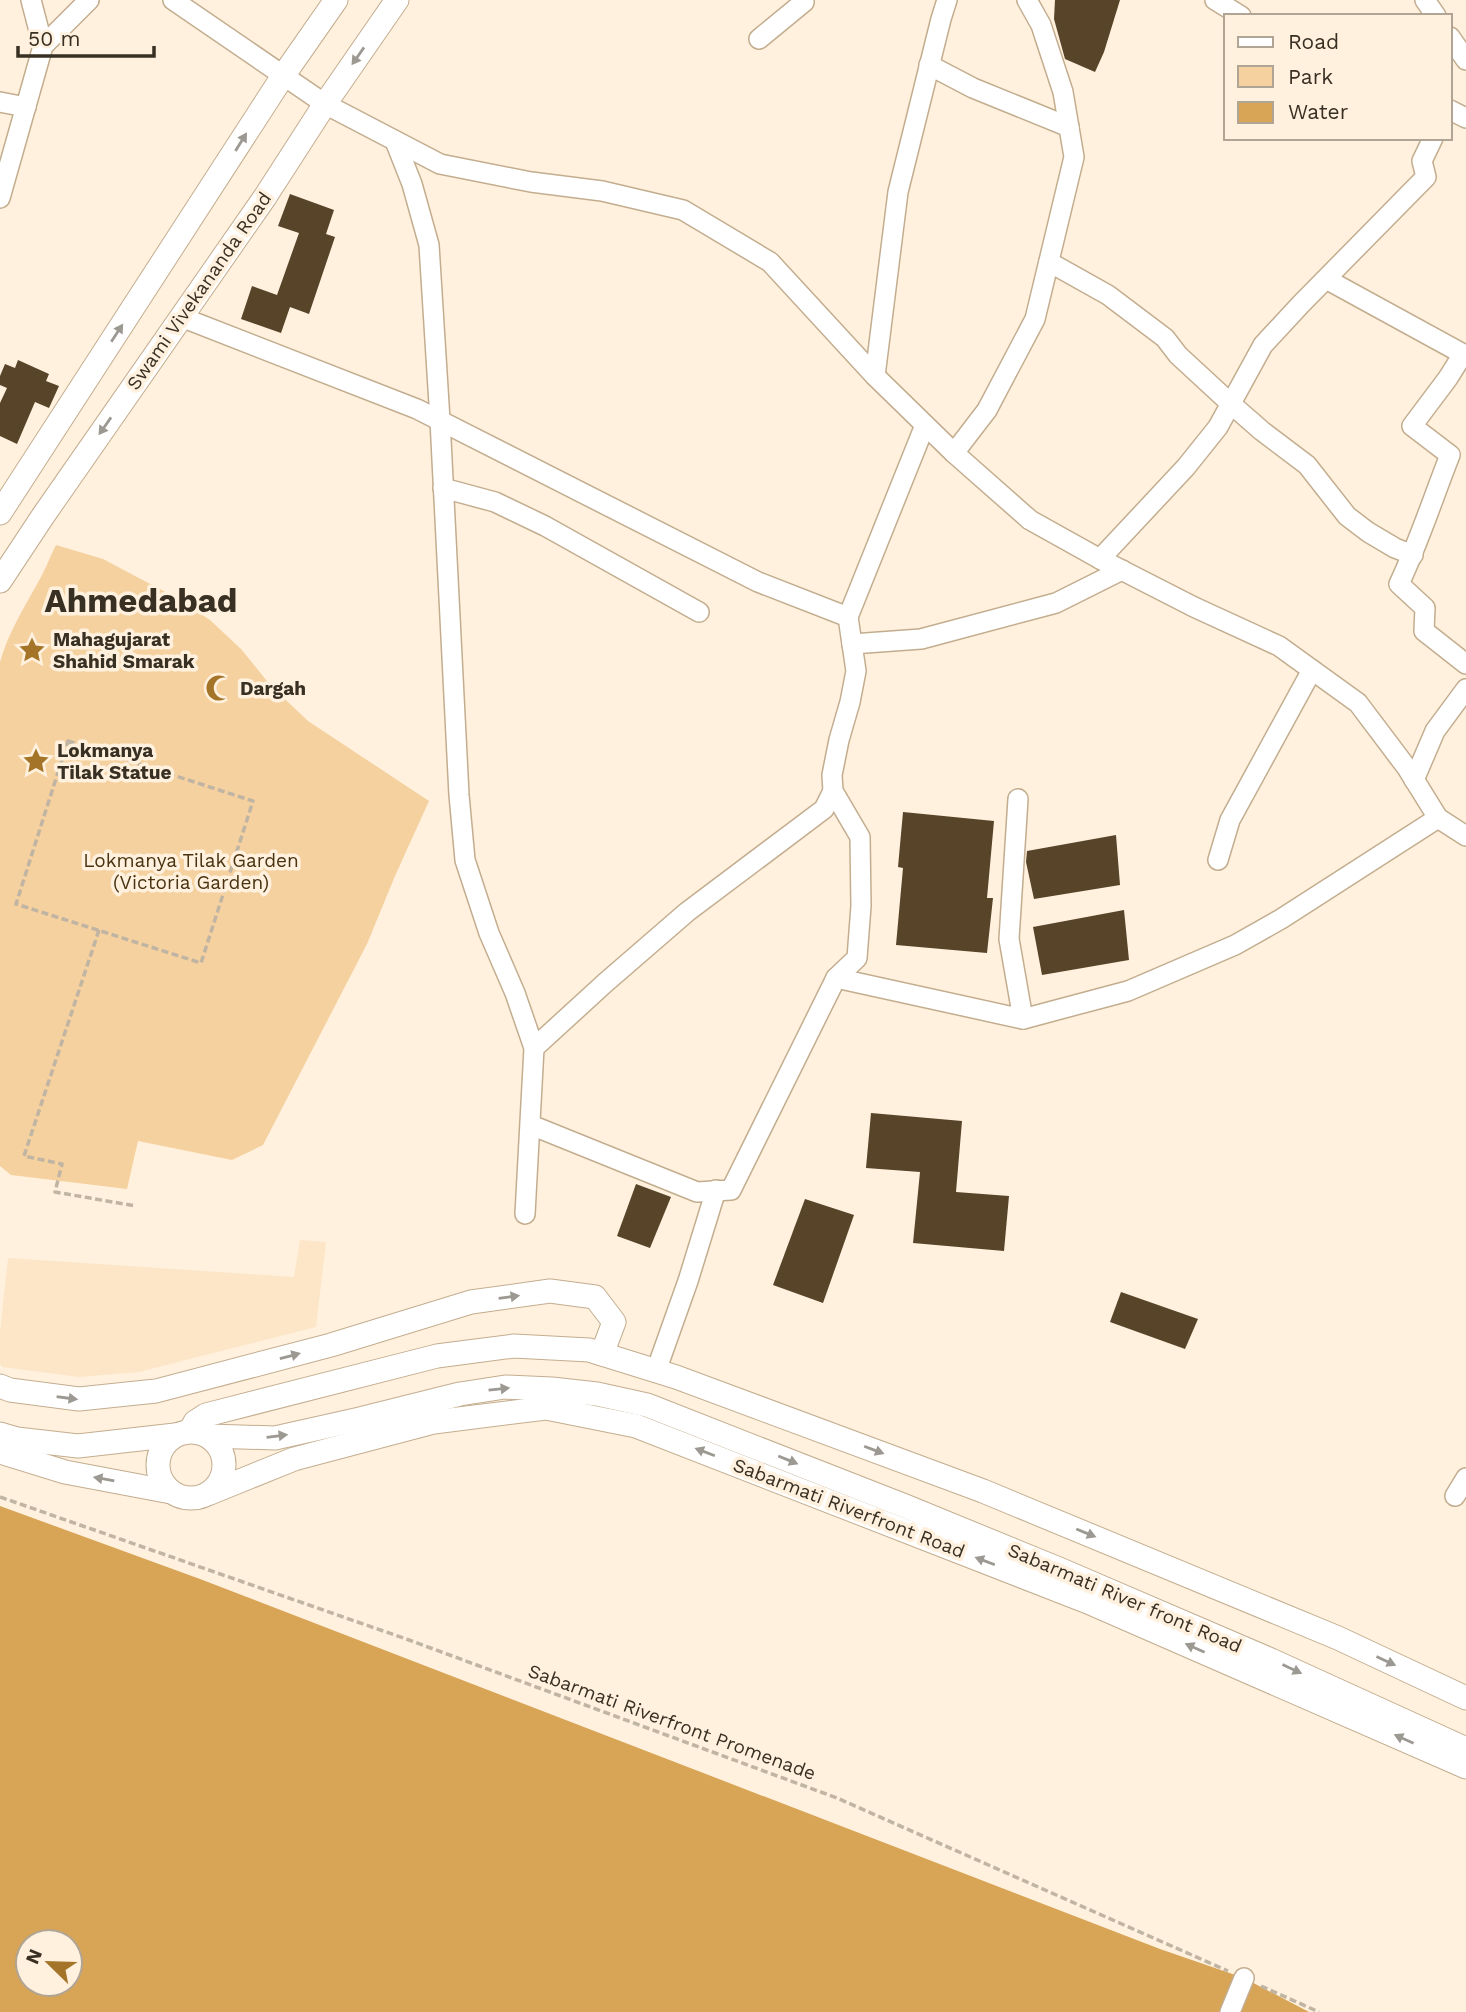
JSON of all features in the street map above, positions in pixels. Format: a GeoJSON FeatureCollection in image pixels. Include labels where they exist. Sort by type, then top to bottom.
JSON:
{"type":"FeatureCollection","features":[{"type":"Feature","properties":{"kind":"main road"},"geometry":{"type":"LineString","coordinates":[[3,502],[336,0]]}},
{"type":"Feature","properties":{"kind":"main road","name":"Swami Vivekananda Road"},"geometry":{"type":"LineString","coordinates":[[0,581],[265,197],[397,0]]}},
{"type":"Feature","properties":{"kind":"main road"},"geometry":{"type":"LineString","coordinates":[[0,1386],[10,1390],[79,1399],[156,1391],[331,1345],[471,1302],[550,1291],[595,1297],[614,1322],[602,1354]]}},
{"type":"Feature","properties":{"kind":"main road"},"geometry":{"type":"LineString","coordinates":[[171,1492],[161,1479],[158,1463],[163,1447],[191,1434],[195,1422],[206,1415],[437,1356],[514,1346],[589,1350],[816,1428],[983,1491],[1338,1638],[1466,1698]]}},
{"type":"Feature","properties":{"kind":"main road","name":"Sabarmati River front Road"},"geometry":{"type":"LineString","coordinates":[[0,1434],[17,1439],[78,1446],[191,1434],[275,1438],[460,1394],[505,1387],[597,1394],[647,1405],[893,1501],[1271,1660],[1466,1749]]}},
{"type":"Feature","properties":{"kind":"main road","name":"Sabarmati Riverfront Road"},"geometry":{"type":"LineString","coordinates":[[209,1493],[294,1459],[434,1422],[546,1408],[636,1426],[1088,1602],[1466,1767]]}},
{"type":"Feature","properties":{"kind":"main road"},"geometry":{"type":"LineString","coordinates":[[0,1452],[65,1472],[190,1498],[209,1493],[221,1480],[225,1464],[220,1448],[191,1434]]}},
{"type":"Feature","properties":{"kind":"street"},"geometry":{"type":"LineString","coordinates":[[31,0],[43,46]]}},
{"type":"Feature","properties":{"kind":"street"},"geometry":{"type":"LineString","coordinates":[[0,197],[43,46],[89,0]]}},
{"type":"Feature","properties":{"kind":"street"},"geometry":{"type":"LineString","coordinates":[[173,0],[325,104],[440,164],[531,182],[603,191],[683,210],[770,262],[875,376],[954,453],[1030,520],[1194,607],[1279,646],[1358,703],[1438,818],[1466,836]]}},
{"type":"Feature","properties":{"kind":"street"},"geometry":{"type":"LineString","coordinates":[[759,39],[804,0]]}},
{"type":"Feature","properties":{"kind":"street"},"geometry":{"type":"LineString","coordinates":[[875,376],[898,192],[947,0]]}},
{"type":"Feature","properties":{"kind":"street"},"geometry":{"type":"LineString","coordinates":[[954,453],[987,410],[1035,319],[1074,157],[1063,92],[1041,25],[1027,0]]}},
{"type":"Feature","properties":{"kind":"street"},"geometry":{"type":"LineString","coordinates":[[1215,0],[1238,14]]}},
{"type":"Feature","properties":{"kind":"street"},"geometry":{"type":"LineString","coordinates":[[1452,40],[1466,60]]}},
{"type":"Feature","properties":{"kind":"street"},"geometry":{"type":"LineString","coordinates":[[929,65],[973,88],[1069,127]]}},
{"type":"Feature","properties":{"kind":"street"},"geometry":{"type":"LineString","coordinates":[[0,102],[26,107]]}},
{"type":"Feature","properties":{"kind":"street"},"geometry":{"type":"LineString","coordinates":[[1100,559],[1186,467],[1218,427],[1263,345],[1426,177],[1422,160],[1432,140]]}},
{"type":"Feature","properties":{"kind":"street"},"geometry":{"type":"LineString","coordinates":[[396,141],[412,184],[429,245],[459,795],[465,860],[489,933],[516,993],[534,1048],[526,1214]]}},
{"type":"Feature","properties":{"kind":"street"},"geometry":{"type":"LineString","coordinates":[[1049,262],[1108,295],[1165,338],[1178,355],[1230,403],[1307,465],[1347,516],[1395,548],[1413,555]]}},
{"type":"Feature","properties":{"kind":"street"},"geometry":{"type":"LineString","coordinates":[[1326,279],[1463,354],[1412,426],[1450,455],[1413,555],[1399,584],[1425,608],[1424,631],[1466,664]]}},
{"type":"Feature","properties":{"kind":"street"},"geometry":{"type":"LineString","coordinates":[[181,317],[440,420],[758,582],[849,617]]}},
{"type":"Feature","properties":{"kind":"street"},"geometry":{"type":"LineString","coordinates":[[531,1125],[697,1192],[731,1189],[836,978],[857,958],[861,906],[860,837],[833,790],[832,775],[856,671],[849,617],[926,425]]}},
{"type":"Feature","properties":{"kind":"street"},"geometry":{"type":"LineString","coordinates":[[443,488],[495,502],[545,526],[699,612]]}},
{"type":"Feature","properties":{"kind":"street"},"geometry":{"type":"LineString","coordinates":[[852,644],[920,639],[1056,603],[1122,570]]}},
{"type":"Feature","properties":{"kind":"street"},"geometry":{"type":"LineString","coordinates":[[1217,860],[1230,820],[1312,670]]}},
{"type":"Feature","properties":{"kind":"street"},"geometry":{"type":"LineString","coordinates":[[1414,780],[1435,731],[1466,689]]}},
{"type":"Feature","properties":{"kind":"street"},"geometry":{"type":"LineString","coordinates":[[534,1048],[687,912],[824,808],[833,790]]}},
{"type":"Feature","properties":{"kind":"street"},"geometry":{"type":"LineString","coordinates":[[1017,799],[1009,939],[1023,1019]]}},
{"type":"Feature","properties":{"kind":"street"},"geometry":{"type":"LineString","coordinates":[[836,978],[1023,1019],[1128,991],[1235,945],[1281,919],[1438,818]]}},
{"type":"Feature","properties":{"kind":"street"},"geometry":{"type":"LineString","coordinates":[[656,1371],[716,1190]]}},
{"type":"Feature","properties":{"kind":"street"},"geometry":{"type":"LineString","coordinates":[[1455,1496],[1466,1478]]}},
{"type":"Feature","properties":{"kind":"street"},"geometry":{"type":"LineString","coordinates":[[1230,2012],[1244,1978]]}},
{"type":"Feature","properties":{"kind":"path"},"geometry":{"type":"LineString","coordinates":[[68,741],[253,801],[201,964],[99,930],[16,904],[68,741]]}},
{"type":"Feature","properties":{"kind":"path"},"geometry":{"type":"LineString","coordinates":[[99,930],[24,1156],[62,1164],[55,1192],[136,1206]]}},
{"type":"Feature","properties":{"kind":"path","name":"Sabarmati Riverfront Promenade"},"geometry":{"type":"LineString","coordinates":[[0,1497],[409,1640],[837,1798],[1319,2012]]}},
{"type":"Feature","properties":{"kind":"shaded area"},"geometry":{"type":"Polygon","coordinates":[[[300,1240],[326,1242],[316,1327],[139,1372],[79,1377],[2,1367],[0,1364],[0,1332],[8,1258],[294,1277],[300,1240]]]}},
{"type":"Feature","properties":{"kind":"green space","name":"Lokmanya Tilak Garden (Victoria Garden)"},"geometry":{"type":"Polygon","coordinates":[[[56,545],[103,559],[173,596],[210,620],[241,649],[271,686],[308,721],[429,801],[367,944],[263,1145],[232,1160],[138,1141],[127,1189],[11,1175],[0,1166],[0,662],[11,632],[56,545]]]}},
{"type":"Feature","properties":{"kind":"water"},"geometry":{"type":"Polygon","coordinates":[[[0,1506],[200,1579],[1160,1949],[1244,1978],[1309,2012],[0,2012],[0,1506]]]}},
{"type":"Feature","properties":{"kind":"building"},"geometry":{"type":"Polygon","coordinates":[[[1055,0],[1120,0],[1095,72],[1065,59],[1054,19],[1055,0]]]}},
{"type":"Feature","properties":{"kind":"building"},"geometry":{"type":"Polygon","coordinates":[[[290,194],[334,210],[326,234],[335,237],[309,314],[290,307],[281,333],[241,319],[252,286],[277,295],[299,233],[278,226],[290,194]]]}},
{"type":"Feature","properties":{"kind":"building"},"geometry":{"type":"Polygon","coordinates":[[[18,360],[49,374],[46,381],[59,386],[49,408],[35,402],[17,444],[0,436],[0,403],[7,388],[0,385],[0,376],[5,364],[15,368],[18,360]]]}},
{"type":"Feature","properties":{"kind":"building"},"geometry":{"type":"Polygon","coordinates":[[[903,812],[994,821],[987,898],[993,898],[987,953],[896,945],[903,868],[898,867],[903,812]]]}},
{"type":"Feature","properties":{"kind":"building"},"geometry":{"type":"Polygon","coordinates":[[[1116,835],[1120,885],[1034,899],[1026,862],[1027,851],[1116,835]]]}},
{"type":"Feature","properties":{"kind":"building"},"geometry":{"type":"Polygon","coordinates":[[[1124,910],[1129,960],[1042,975],[1033,927],[1124,910]]]}},
{"type":"Feature","properties":{"kind":"building"},"geometry":{"type":"Polygon","coordinates":[[[871,1113],[962,1121],[956,1192],[1009,1196],[1004,1251],[913,1243],[920,1172],[866,1168],[871,1113]]]}},
{"type":"Feature","properties":{"kind":"building"},"geometry":{"type":"Polygon","coordinates":[[[636,1184],[671,1197],[650,1248],[617,1236],[636,1184]]]}},
{"type":"Feature","properties":{"kind":"building"},"geometry":{"type":"Polygon","coordinates":[[[805,1199],[854,1215],[823,1303],[773,1285],[805,1199]]]}},
{"type":"Feature","properties":{"kind":"building"},"geometry":{"type":"Polygon","coordinates":[[[1121,1292],[1198,1319],[1185,1349],[1110,1322],[1121,1292]]]}},
{"type":"Feature","properties":{"kind":"place","name":"Mahagujarat Shahid Smarak"},"geometry":{"type":"Point","coordinates":[32,650]}},
{"type":"Feature","properties":{"kind":"place","name":"Dargah"},"geometry":{"type":"Point","coordinates":[219,688]}},
{"type":"Feature","properties":{"kind":"place","name":"Lokmanya Tilak Statue"},"geometry":{"type":"Point","coordinates":[36,761]}},
{"type":"Feature","properties":{"kind":"district","name":"Ahmedabad"},"geometry":{"type":"Point","coordinates":[141,600]}}]}
